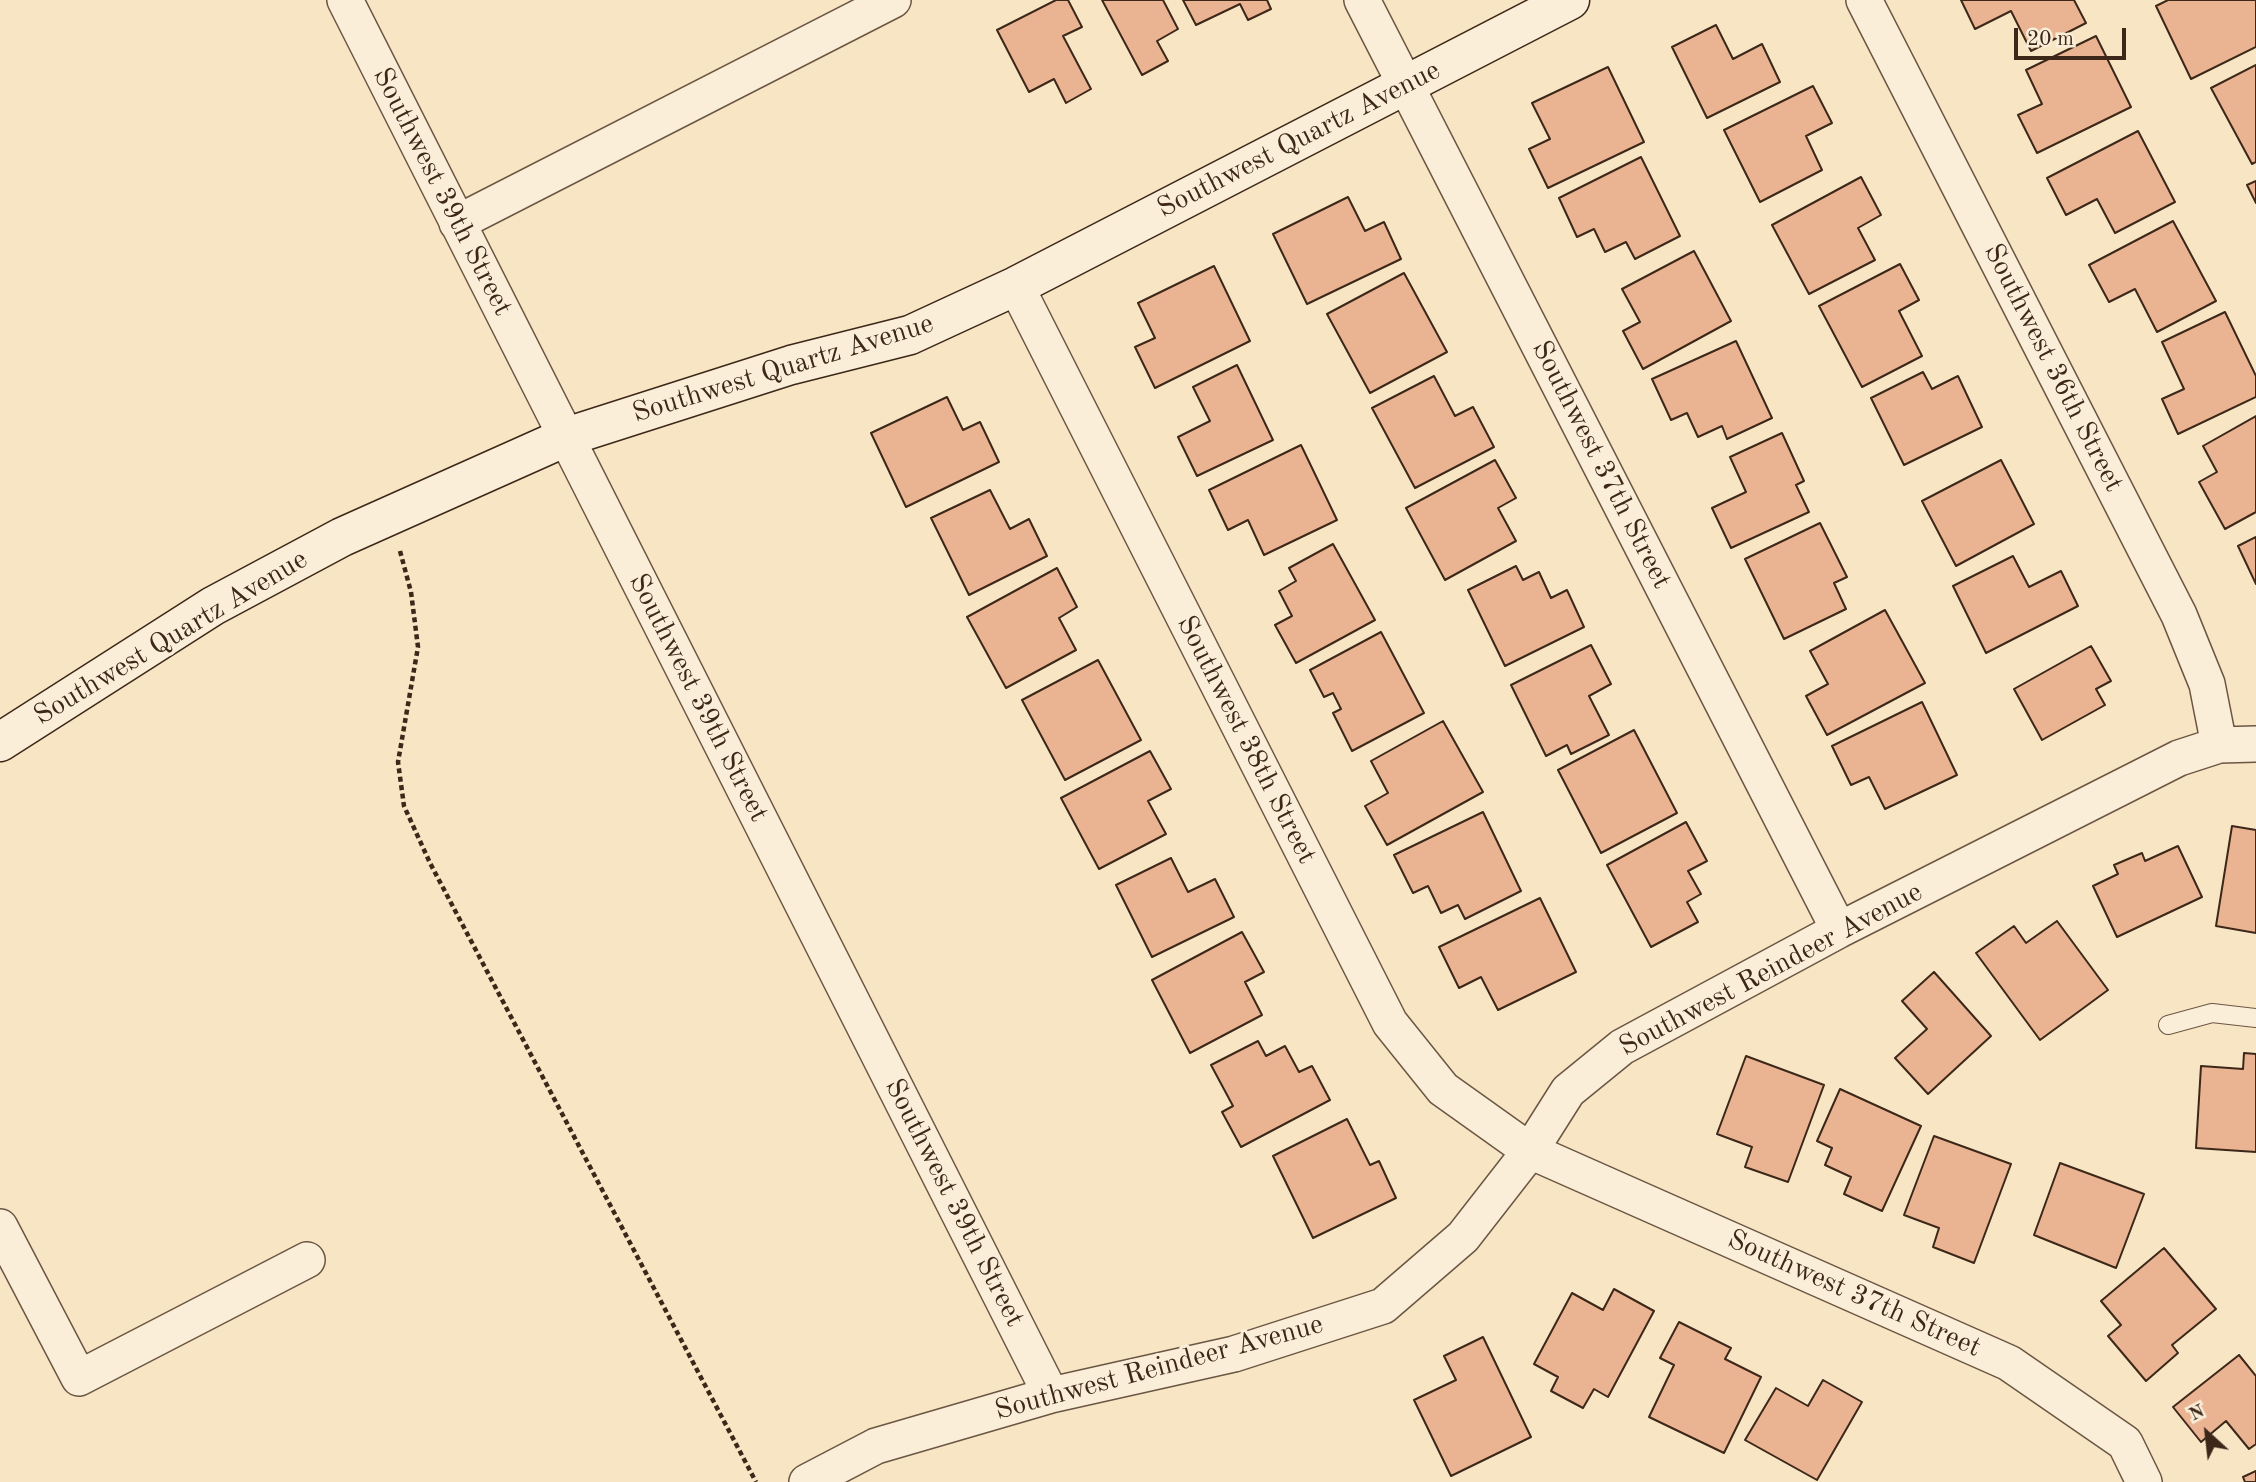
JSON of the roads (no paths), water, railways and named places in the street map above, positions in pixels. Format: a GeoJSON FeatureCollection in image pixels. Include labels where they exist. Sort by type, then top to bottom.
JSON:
{"type":"FeatureCollection","features":[{"type":"Feature","properties":{"kind":"street","name":"Southwest 39th Street"},"geometry":{"type":"LineString","coordinates":[[345,0],[1051,1395]]}},
{"type":"Feature","properties":{"kind":"street"},"geometry":{"type":"LineString","coordinates":[[457,223],[892,0]]}},
{"type":"Feature","properties":{"kind":"street","name":"Southwest 37th Street"},"geometry":{"type":"LineString","coordinates":[[1362,0],[1839,930]]}},
{"type":"Feature","properties":{"kind":"street","name":"Southwest Quartz Avenue"},"geometry":{"type":"LineString","coordinates":[[0,742],[214,606],[342,537],[566,437],[791,365],[910,335],[1017,286],[1570,0]]}},
{"type":"Feature","properties":{"kind":"street","name":"Southwest 36th Street"},"geometry":{"type":"LineString","coordinates":[[1864,0],[2179,615],[2207,684],[2219,745]]}},
{"type":"Feature","properties":{"kind":"street","name":"Southwest 38th Street"},"geometry":{"type":"LineString","coordinates":[[1017,286],[1390,1023],[1443,1089],[1530,1151]]}},
{"type":"Feature","properties":{"kind":"street","name":"Southwest Reindeer Avenue"},"geometry":{"type":"LineString","coordinates":[[807,1482],[876,1446],[1051,1395],[1234,1354],[1383,1306],[1463,1237],[1530,1151],[1568,1091],[1622,1047],[1839,930],[2179,758],[2219,745],[2256,744]]}},
{"type":"Feature","properties":{"kind":"street","name":"Southwest 37th Street"},"geometry":{"type":"LineString","coordinates":[[1530,1151],[2009,1363],[2125,1443],[2144,1482]]}},
{"type":"Feature","properties":{"kind":"street"},"geometry":{"type":"LineString","coordinates":[[0,1227],[79,1378],[307,1260]]}},
{"type":"Feature","properties":{"kind":"lane"},"geometry":{"type":"LineString","coordinates":[[2168,1025],[2212,1013],[2256,1018]]}}]}
